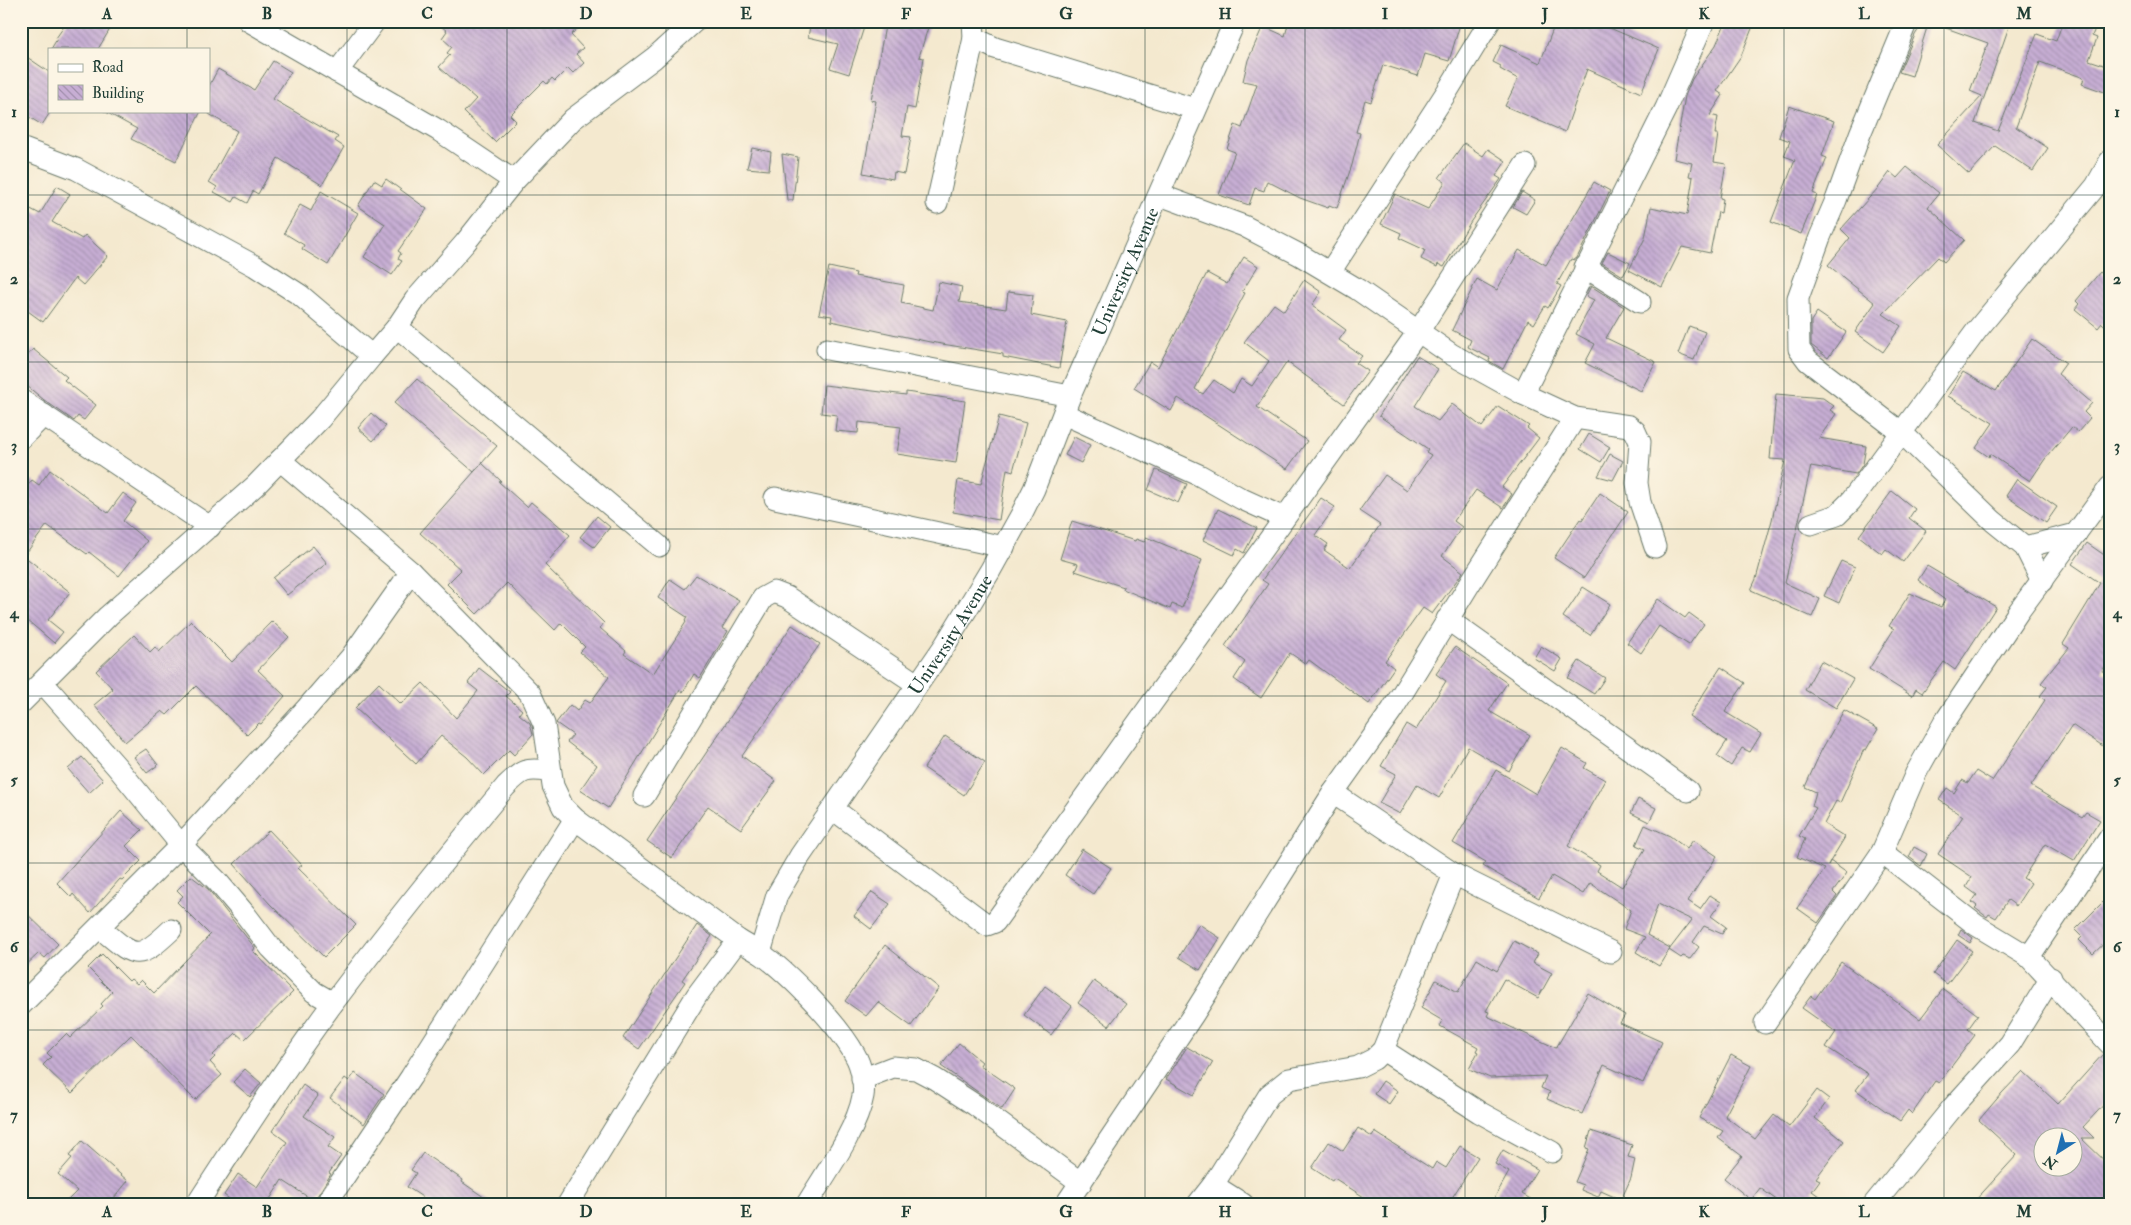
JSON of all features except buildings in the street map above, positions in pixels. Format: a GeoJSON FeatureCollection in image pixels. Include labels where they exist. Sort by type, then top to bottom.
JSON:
{"type":"FeatureCollection","features":[{"type":"Feature","properties":{"kind":"street"},"geometry":{"type":"LineString","coordinates":[[249,21],[438,130],[514,181]]}},
{"type":"Feature","properties":{"kind":"street"},"geometry":{"type":"LineString","coordinates":[[338,72],[375,21]]}},
{"type":"Feature","properties":{"kind":"street"},"geometry":{"type":"LineString","coordinates":[[21,704],[108,616],[210,527],[320,419],[397,327],[415,300],[465,243],[514,181],[573,119],[654,58],[695,21]]}},
{"type":"Feature","properties":{"kind":"street","name":"University Avenue"},"geometry":{"type":"LineString","coordinates":[[760,953],[777,895],[800,856],[945,645],[1004,546],[1034,489],[1067,405],[1235,21]]}},
{"type":"Feature","properties":{"kind":"street"},"geometry":{"type":"LineString","coordinates":[[1330,272],[1448,90],[1490,21]]}},
{"type":"Feature","properties":{"kind":"street"},"geometry":{"type":"LineString","coordinates":[[1523,394],[1666,108],[1704,21]]}},
{"type":"Feature","properties":{"kind":"street"},"geometry":{"type":"LineString","coordinates":[[1907,21],[1860,134],[1798,298],[1799,349],[1808,361],[1902,433],[1993,521],[2025,547],[2042,581]]}},
{"type":"Feature","properties":{"kind":"street"},"geometry":{"type":"LineString","coordinates":[[937,203],[974,30],[995,48],[1196,109]]}},
{"type":"Feature","properties":{"kind":"street"},"geometry":{"type":"LineString","coordinates":[[21,148],[76,169],[255,266],[300,295],[372,356]]}},
{"type":"Feature","properties":{"kind":"street"},"geometry":{"type":"LineString","coordinates":[[1811,524],[1838,515],[1851,501],[1977,330],[2096,186],[2110,161]]}},
{"type":"Feature","properties":{"kind":"street"},"geometry":{"type":"LineString","coordinates":[[833,809],[987,925],[995,922],[1418,332],[1525,165]]}},
{"type":"Feature","properties":{"kind":"street"},"geometry":{"type":"LineString","coordinates":[[1160,195],[1244,226],[1330,272],[1451,354],[1523,394],[1575,418],[1629,426],[1635,431],[1640,442],[1637,483],[1640,502],[1655,547]]}},
{"type":"Feature","properties":{"kind":"street"},"geometry":{"type":"LineString","coordinates":[[1585,267],[1640,302]]}},
{"type":"Feature","properties":{"kind":"street"},"geometry":{"type":"LineString","coordinates":[[397,327],[659,546]]}},
{"type":"Feature","properties":{"kind":"street"},"geometry":{"type":"LineString","coordinates":[[827,348],[1067,405],[1242,499],[1284,518]]}},
{"type":"Feature","properties":{"kind":"street"},"geometry":{"type":"LineString","coordinates":[[21,400],[210,527]]}},
{"type":"Feature","properties":{"kind":"street"},"geometry":{"type":"LineString","coordinates":[[21,438],[44,415]]}},
{"type":"Feature","properties":{"kind":"street"},"geometry":{"type":"LineString","coordinates":[[1066,1204],[1193,1015],[1333,793],[1392,710],[1575,418]]}},
{"type":"Feature","properties":{"kind":"street"},"geometry":{"type":"LineString","coordinates":[[280,460],[411,572],[530,693],[544,724],[553,786],[563,807],[575,819],[738,940],[772,961],[813,1001],[843,1037],[856,1056],[862,1079],[863,1095],[858,1114],[850,1132],[807,1204]]}},
{"type":"Feature","properties":{"kind":"street"},"geometry":{"type":"LineString","coordinates":[[1765,1023],[1882,852],[1916,774],[1944,723],[2042,581],[2110,487]]}},
{"type":"Feature","properties":{"kind":"street"},"geometry":{"type":"LineString","coordinates":[[775,498],[1004,546]]}},
{"type":"Feature","properties":{"kind":"street"},"geometry":{"type":"LineString","coordinates":[[2025,547],[2076,534]]}},
{"type":"Feature","properties":{"kind":"street"},"geometry":{"type":"LineString","coordinates":[[21,1005],[181,845],[306,710],[338,672],[411,572]]}},
{"type":"Feature","properties":{"kind":"street"},"geometry":{"type":"LineString","coordinates":[[644,796],[763,598],[774,592],[787,596],[917,684]]}},
{"type":"Feature","properties":{"kind":"street"},"geometry":{"type":"LineString","coordinates":[[1447,620],[1688,791]]}},
{"type":"Feature","properties":{"kind":"street"},"geometry":{"type":"LineString","coordinates":[[43,683],[117,767],[181,845],[223,888],[271,948],[314,992],[333,1003]]}},
{"type":"Feature","properties":{"kind":"street"},"geometry":{"type":"LineString","coordinates":[[197,1204],[276,1083],[333,1003],[420,890],[506,786],[519,774],[529,769],[550,771]]}},
{"type":"Feature","properties":{"kind":"street"},"geometry":{"type":"LineString","coordinates":[[1333,793],[1454,874],[1611,952]]}},
{"type":"Feature","properties":{"kind":"street"},"geometry":{"type":"LineString","coordinates":[[326,1204],[411,1077],[575,819]]}},
{"type":"Feature","properties":{"kind":"street"},"geometry":{"type":"LineString","coordinates":[[2029,957],[2110,837]]}},
{"type":"Feature","properties":{"kind":"street"},"geometry":{"type":"LineString","coordinates":[[1882,852],[1976,925],[2029,957],[2110,1044]]}},
{"type":"Feature","properties":{"kind":"street"},"geometry":{"type":"LineString","coordinates":[[1198,1204],[1269,1095],[1289,1079],[1358,1067],[1374,1060],[1383,1050],[1454,874]]}},
{"type":"Feature","properties":{"kind":"street"},"geometry":{"type":"LineString","coordinates":[[100,928],[128,951],[142,954],[152,948],[170,930]]}},
{"type":"Feature","properties":{"kind":"street"},"geometry":{"type":"LineString","coordinates":[[568,1204],[697,995],[738,940]]}},
{"type":"Feature","properties":{"kind":"street"},"geometry":{"type":"LineString","coordinates":[[1874,1204],[1953,1107],[2010,1044],[2050,978]]}},
{"type":"Feature","properties":{"kind":"street"},"geometry":{"type":"LineString","coordinates":[[1383,1050],[1479,1112],[1552,1152]]}},
{"type":"Feature","properties":{"kind":"street"},"geometry":{"type":"LineString","coordinates":[[862,1079],[894,1067],[916,1069],[975,1105],[1080,1183]]}},
{"type":"Feature","properties":{"kind":"street"},"geometry":{"type":"LineString","coordinates":[[1212,1185],[1243,1204]]}}]}
